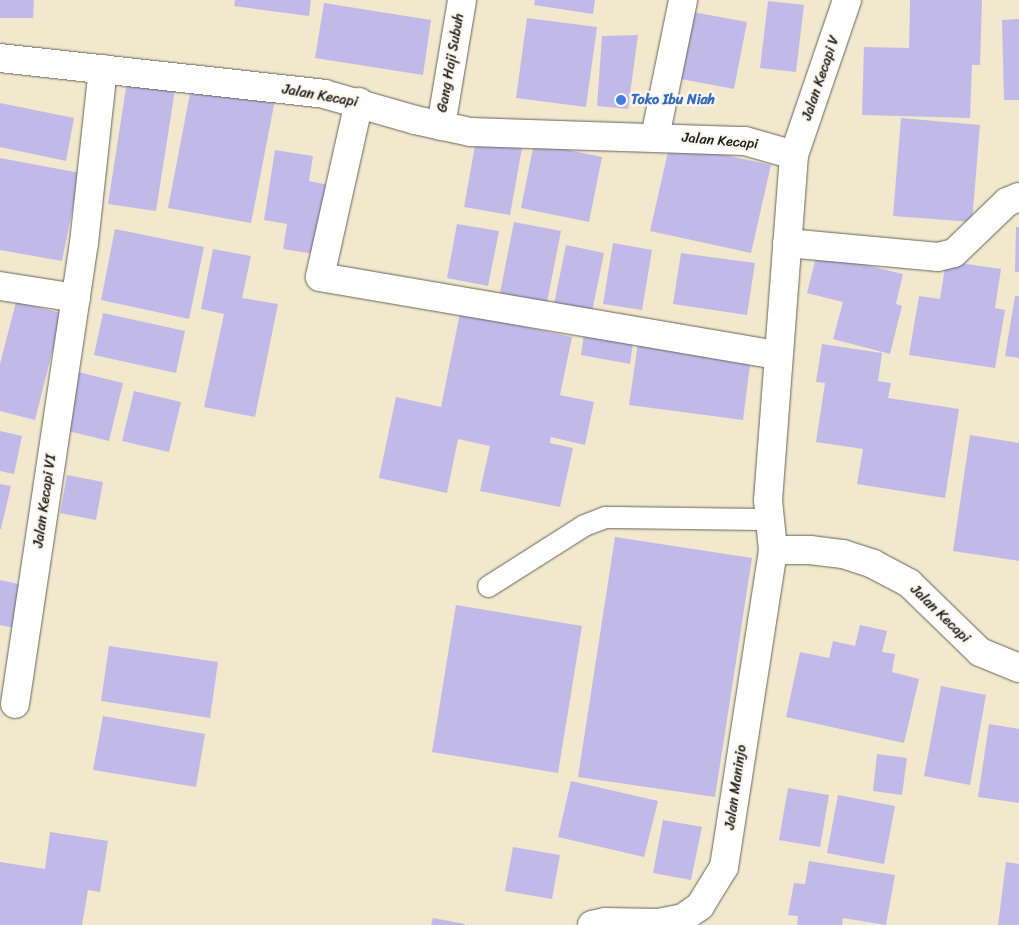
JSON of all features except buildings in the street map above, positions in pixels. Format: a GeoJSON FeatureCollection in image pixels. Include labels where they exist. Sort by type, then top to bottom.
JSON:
{"type":"FeatureCollection","features":[{"type":"Feature","properties":{"kind":"street","name":"Gang Haji Subuh"},"geometry":{"type":"LineString","coordinates":[[441,126],[462,0]]}},
{"type":"Feature","properties":{"kind":"street"},"geometry":{"type":"LineString","coordinates":[[655,137],[683,0]]}},
{"type":"Feature","properties":{"kind":"street","name":"Jalan Kecapi V"},"geometry":{"type":"LineString","coordinates":[[794,155],[847,0]]}},
{"type":"Feature","properties":{"kind":"street","name":"Jalan Kecapi"},"geometry":{"type":"LineString","coordinates":[[0,58],[309,92],[359,102],[441,126],[500,133],[745,140],[794,155]]}},
{"type":"Feature","properties":{"kind":"street","name":"Jalan Kecapi VI"},"geometry":{"type":"LineString","coordinates":[[15,704],[76,298],[103,69]]}},
{"type":"Feature","properties":{"kind":"street"},"geometry":{"type":"LineString","coordinates":[[359,102],[320,277],[778,355]]}},
{"type":"Feature","properties":{"kind":"street"},"geometry":{"type":"LineString","coordinates":[[773,550],[769,519],[778,355],[794,155]]}},
{"type":"Feature","properties":{"kind":"street"},"geometry":{"type":"LineString","coordinates":[[787,243],[938,257],[954,253],[1007,202],[1019,197]]}},
{"type":"Feature","properties":{"kind":"street"},"geometry":{"type":"LineString","coordinates":[[0,286],[76,298]]}},
{"type":"Feature","properties":{"kind":"street","name":"Jalan Kecapi"},"geometry":{"type":"LineString","coordinates":[[773,550],[810,550],[843,554],[873,564],[908,583],[980,652],[1019,668]]}},
{"type":"Feature","properties":{"kind":"street","name":"Jalan Maninjo"},"geometry":{"type":"LineString","coordinates":[[592,925],[605,922],[658,923],[683,918],[700,906],[724,867],[773,550]]}},
{"type":"Feature","properties":{"kind":"lane"},"geometry":{"type":"LineString","coordinates":[[488,586],[584,525],[605,517],[769,519]]}},
{"type":"Feature","properties":{"kind":"place","name":"Toko Ibu Niah"},"geometry":{"type":"Point","coordinates":[621,100]}}]}
